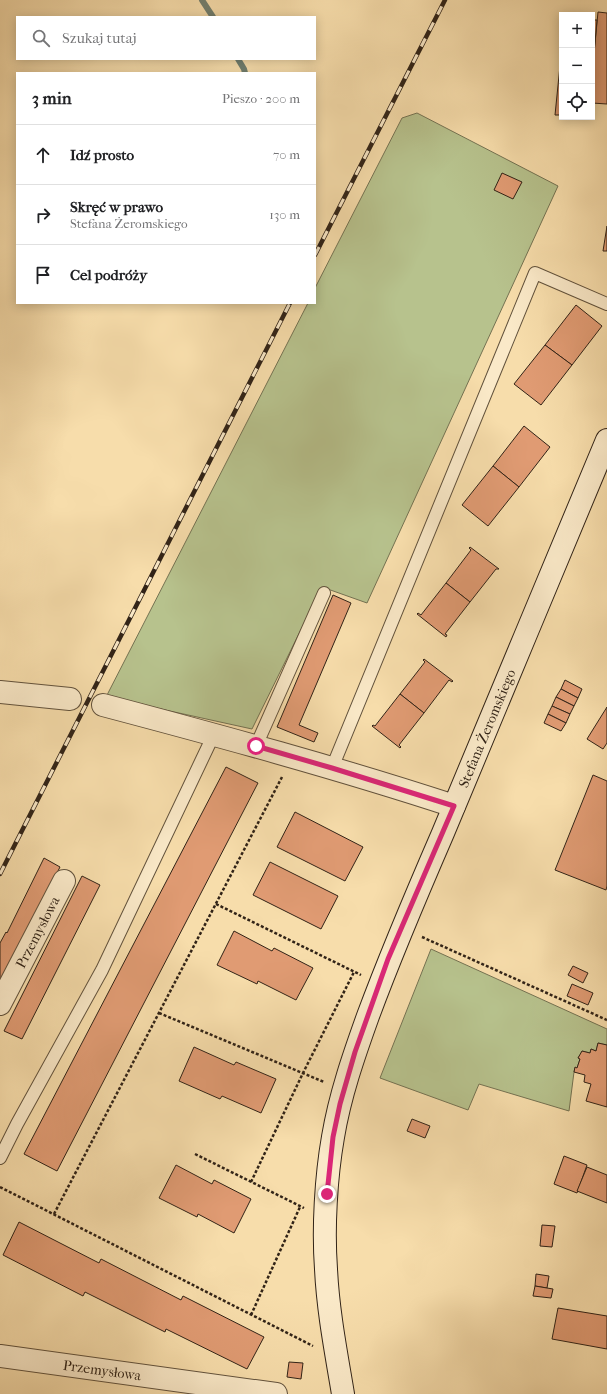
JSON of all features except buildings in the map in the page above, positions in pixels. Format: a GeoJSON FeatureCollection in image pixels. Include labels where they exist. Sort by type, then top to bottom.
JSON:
{"type":"FeatureCollection","features":[{"type":"Feature","properties":{"kind":"street","name":"Stefana Żeromskiego"},"geometry":{"type":"LineString","coordinates":[[343,1394],[330,1313],[325,1259],[325,1216],[333,1137],[340,1104],[350,1069],[388,959],[454,806],[607,440]]}},
{"type":"Feature","properties":{"kind":"street"},"geometry":{"type":"LineString","coordinates":[[0,692],[70,699]]}},
{"type":"Feature","properties":{"kind":"street"},"geometry":{"type":"LineString","coordinates":[[103,705],[292,756],[454,806]]}},
{"type":"Feature","properties":{"kind":"street","name":"Przemysłowa"},"geometry":{"type":"LineString","coordinates":[[0,1004],[64,881]]}},
{"type":"Feature","properties":{"kind":"street","name":"Przemysłowa"},"geometry":{"type":"LineString","coordinates":[[0,1356],[276,1394]]}},
{"type":"Feature","properties":{"kind":"lane"},"geometry":{"type":"LineString","coordinates":[[332,768],[535,273],[607,304]]}},
{"type":"Feature","properties":{"kind":"lane"},"geometry":{"type":"LineString","coordinates":[[256,746],[324,593]]}},
{"type":"Feature","properties":{"kind":"lane"},"geometry":{"type":"LineString","coordinates":[[0,1158],[17,1124],[102,970],[214,734]]}},
{"type":"Feature","properties":{"kind":"path"},"geometry":{"type":"LineString","coordinates":[[54,1214],[292,756]]}},
{"type":"Feature","properties":{"kind":"path"},"geometry":{"type":"LineString","coordinates":[[216,904],[364,976]]}},
{"type":"Feature","properties":{"kind":"path"},"geometry":{"type":"LineString","coordinates":[[416,935],[607,1020]]}},
{"type":"Feature","properties":{"kind":"path"},"geometry":{"type":"LineString","coordinates":[[250,1182],[354,972]]}},
{"type":"Feature","properties":{"kind":"path"},"geometry":{"type":"LineString","coordinates":[[159,1013],[331,1085]]}},
{"type":"Feature","properties":{"kind":"path"},"geometry":{"type":"LineString","coordinates":[[195,1154],[306,1209]]}},
{"type":"Feature","properties":{"kind":"path"},"geometry":{"type":"LineString","coordinates":[[0,1187],[314,1346]]}},
{"type":"Feature","properties":{"kind":"path"},"geometry":{"type":"LineString","coordinates":[[251,1314],[300,1207]]}},
{"type":"Feature","properties":{"kind":"green space"},"geometry":{"type":"Polygon","coordinates":[[[417,113],[558,186],[367,603],[322,587],[252,729],[106,697],[307,304],[316,304],[316,286],[402,118],[417,113]]]}},
{"type":"Feature","properties":{"kind":"green space"},"geometry":{"type":"Polygon","coordinates":[[[431,949],[607,1029],[607,1045],[598,1043],[596,1051],[591,1049],[590,1053],[582,1051],[578,1058],[580,1059],[574,1072],[569,1111],[479,1084],[468,1110],[380,1078],[431,949]]]}},
{"type":"Feature","properties":{"kind":"waterway"},"geometry":{"type":"LineString","coordinates":[[202,0],[212,16]]}},
{"type":"Feature","properties":{"kind":"waterway"},"geometry":{"type":"LineString","coordinates":[[239,60],[245,72]]}},
{"type":"Feature","properties":{"kind":"railway"},"geometry":{"type":"LineString","coordinates":[[316,253],[445,0]]}},
{"type":"Feature","properties":{"kind":"railway"},"geometry":{"type":"LineString","coordinates":[[0,874],[289,304]]}},
{"type":"Feature","properties":{"kind":"route"},"geometry":{"type":"LineString","coordinates":[[256,746],[454,806],[388,959],[355,1052],[340,1104],[333,1137],[327,1194]]}}]}
